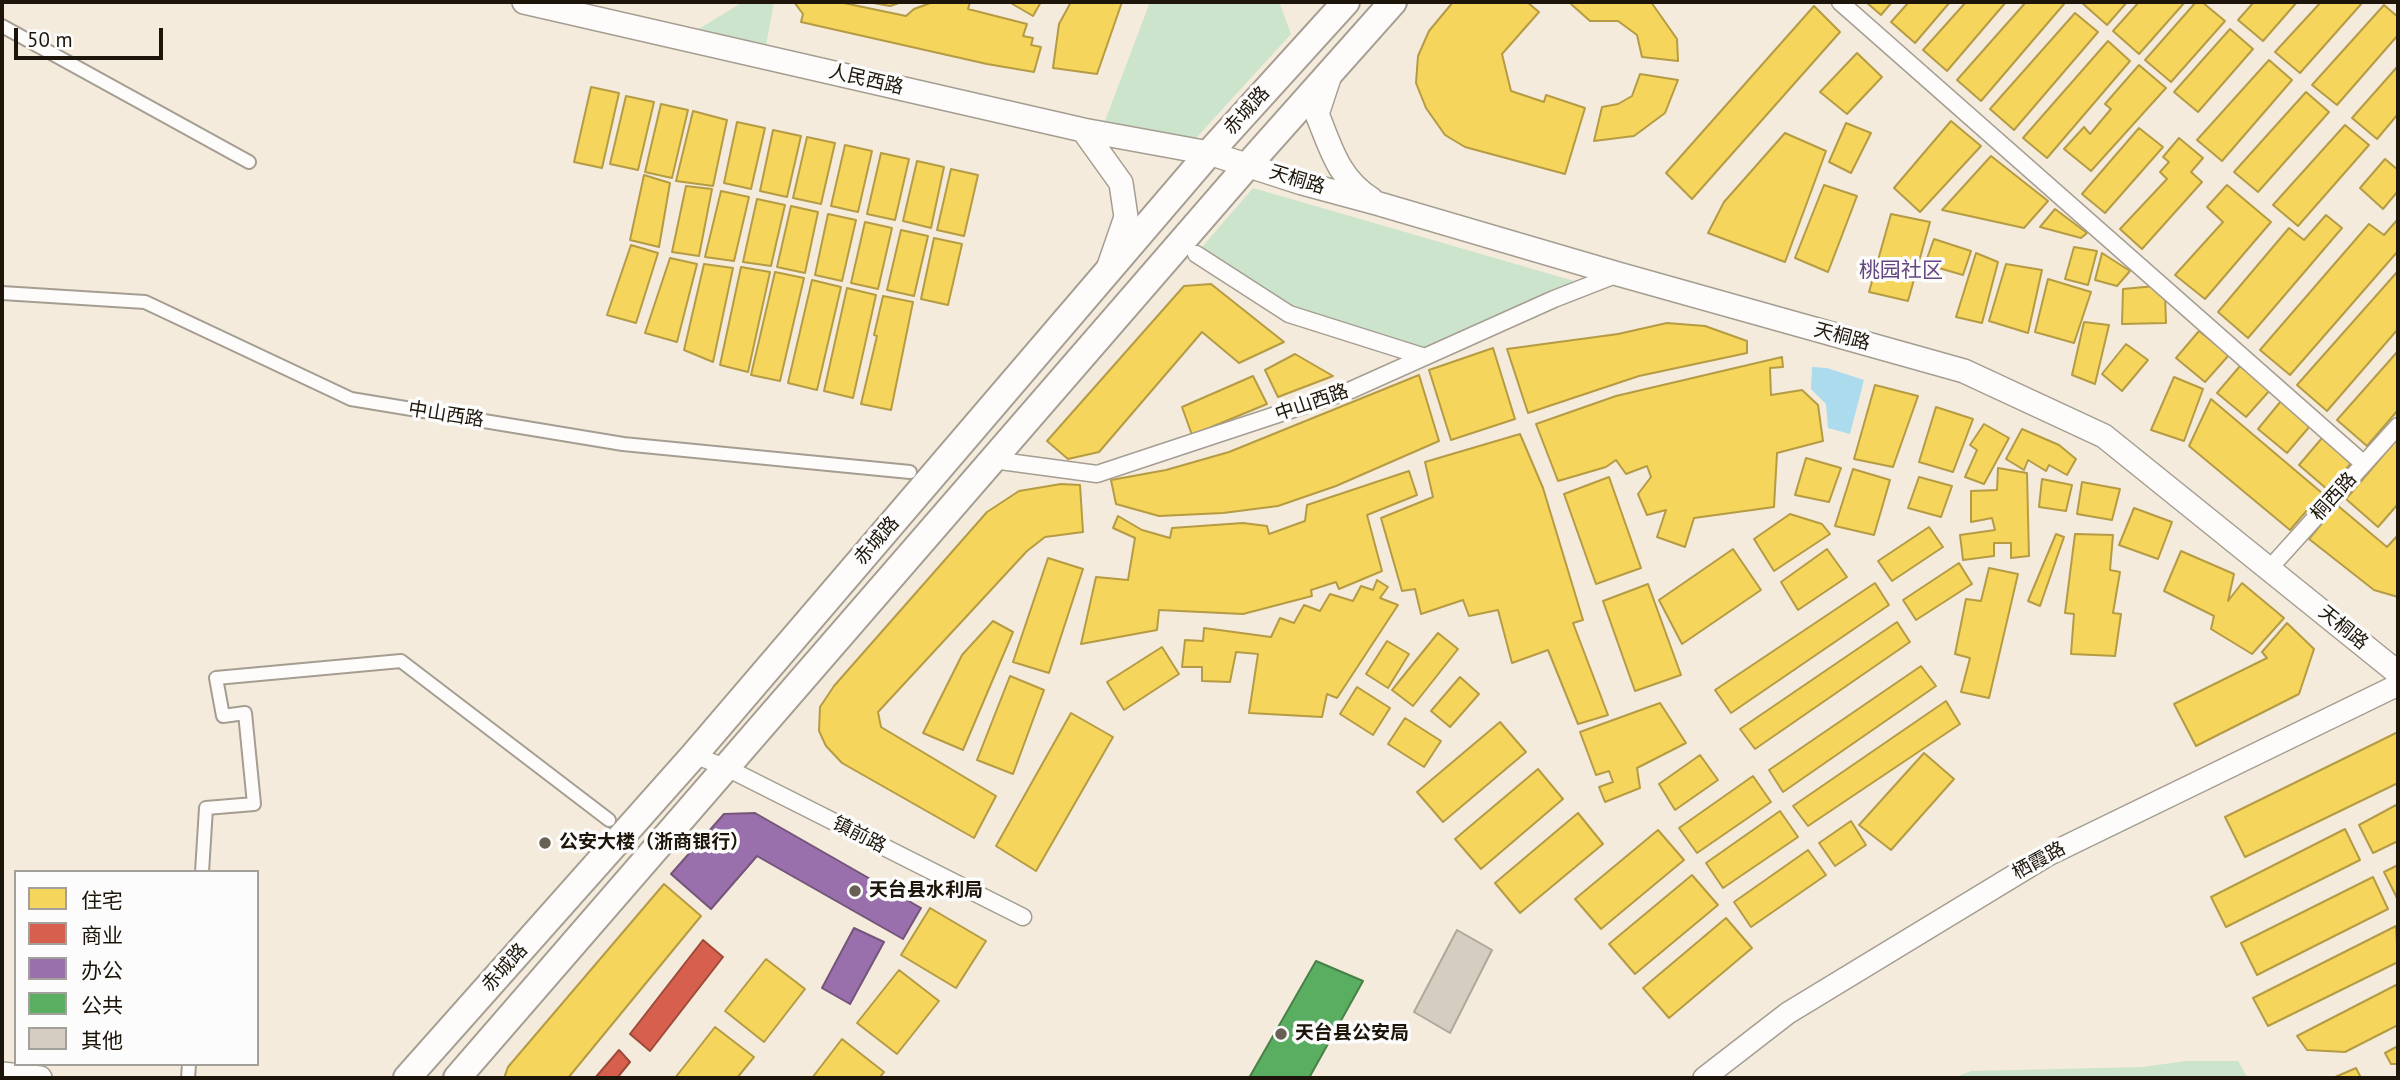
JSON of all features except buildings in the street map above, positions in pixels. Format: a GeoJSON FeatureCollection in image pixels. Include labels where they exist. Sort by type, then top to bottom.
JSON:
{"type":"FeatureCollection","features":[{"type":"Feature","properties":{"kind":"main road","name":"人民西路"},"geometry":{"type":"LineString","coordinates":[[524,2],[1083,130],[1209,153]]}},
{"type":"Feature","properties":{"kind":"main road","name":"赤城路"},"geometry":{"type":"LineString","coordinates":[[407,1078],[694,755],[1209,153],[1346,2]]}},
{"type":"Feature","properties":{"kind":"main road","name":"赤城路"},"geometry":{"type":"LineString","coordinates":[[457,1078],[1248,165],[1393,2]]}},
{"type":"Feature","properties":{"kind":"main road"},"geometry":{"type":"LineString","coordinates":[[1331,72],[1317,114],[1339,169],[1360,192],[1376,202]]}},
{"type":"Feature","properties":{"kind":"main road"},"geometry":{"type":"LineString","coordinates":[[1083,130],[1121,183],[1126,217],[1107,272]]}},
{"type":"Feature","properties":{"kind":"main road","name":"天桐路"},"geometry":{"type":"LineString","coordinates":[[1209,153],[1303,183],[1618,274],[1964,371],[2104,436],[2398,673]]}},
{"type":"Feature","properties":{"kind":"main road"},"geometry":{"type":"LineString","coordinates":[[2,1074],[40,1078]]}},
{"type":"Feature","properties":{"kind":"street"},"geometry":{"type":"LineString","coordinates":[[1840,2],[2364,464]]}},
{"type":"Feature","properties":{"kind":"street"},"geometry":{"type":"LineString","coordinates":[[2,26],[248,162]]}},
{"type":"Feature","properties":{"kind":"street"},"geometry":{"type":"LineString","coordinates":[[1196,254],[1289,314],[1425,357]]}},
{"type":"Feature","properties":{"kind":"street","name":"中山西路"},"geometry":{"type":"LineString","coordinates":[[993,460],[1097,474],[1351,390],[1554,299],[1618,274]]}},
{"type":"Feature","properties":{"kind":"street","name":"中山西路"},"geometry":{"type":"LineString","coordinates":[[2,293],[145,302],[351,399],[623,444],[910,472]]}},
{"type":"Feature","properties":{"kind":"street","name":"桐西路"},"geometry":{"type":"LineString","coordinates":[[2269,569],[2398,426]]}},
{"type":"Feature","properties":{"kind":"street"},"geometry":{"type":"LineString","coordinates":[[202,870],[206,808],[254,804],[245,713],[223,716],[216,678],[401,662],[609,820]]}},
{"type":"Feature","properties":{"kind":"street","name":"栖霞路"},"geometry":{"type":"LineString","coordinates":[[1704,1078],[1787,1013],[2048,855],[2398,685]]}},
{"type":"Feature","properties":{"kind":"street","name":"镇前路"},"geometry":{"type":"LineString","coordinates":[[694,755],[727,768],[1023,918]]}},
{"type":"Feature","properties":{"kind":"green space"},"geometry":{"type":"Polygon","coordinates":[[[743,2],[774,2],[764,57],[684,38],[743,2]]]}},
{"type":"Feature","properties":{"kind":"green space"},"geometry":{"type":"Polygon","coordinates":[[[1150,2],[1279,2],[1291,34],[1186,149],[1100,134],[1150,2]]]}},
{"type":"Feature","properties":{"kind":"green space"},"geometry":{"type":"Polygon","coordinates":[[[1253,188],[1588,285],[1425,357],[1289,314],[1196,254],[1253,188]]]}},
{"type":"Feature","properties":{"kind":"green space"},"geometry":{"type":"Polygon","coordinates":[[[2186,1061],[2238,1061],[2248,1078],[1953,1078],[1971,1071],[2143,1067],[2186,1061]]]}},
{"type":"Feature","properties":{"kind":"water"},"geometry":{"type":"Polygon","coordinates":[[[1812,367],[1827,368],[1864,380],[1850,434],[1828,428],[1826,404],[1811,389],[1812,367]]]}},
{"type":"Feature","properties":{"kind":"place","name":"公安大楼（浙商银行）"},"geometry":{"type":"Point","coordinates":[545,843]}},
{"type":"Feature","properties":{"kind":"place","name":"天台县水利局"},"geometry":{"type":"Point","coordinates":[855,891]}},
{"type":"Feature","properties":{"kind":"place","name":"天台县公安局"},"geometry":{"type":"Point","coordinates":[1281,1034]}},
{"type":"Feature","properties":{"kind":"district","name":"桃园社区"},"geometry":{"type":"Point","coordinates":[1901,271]}}]}
